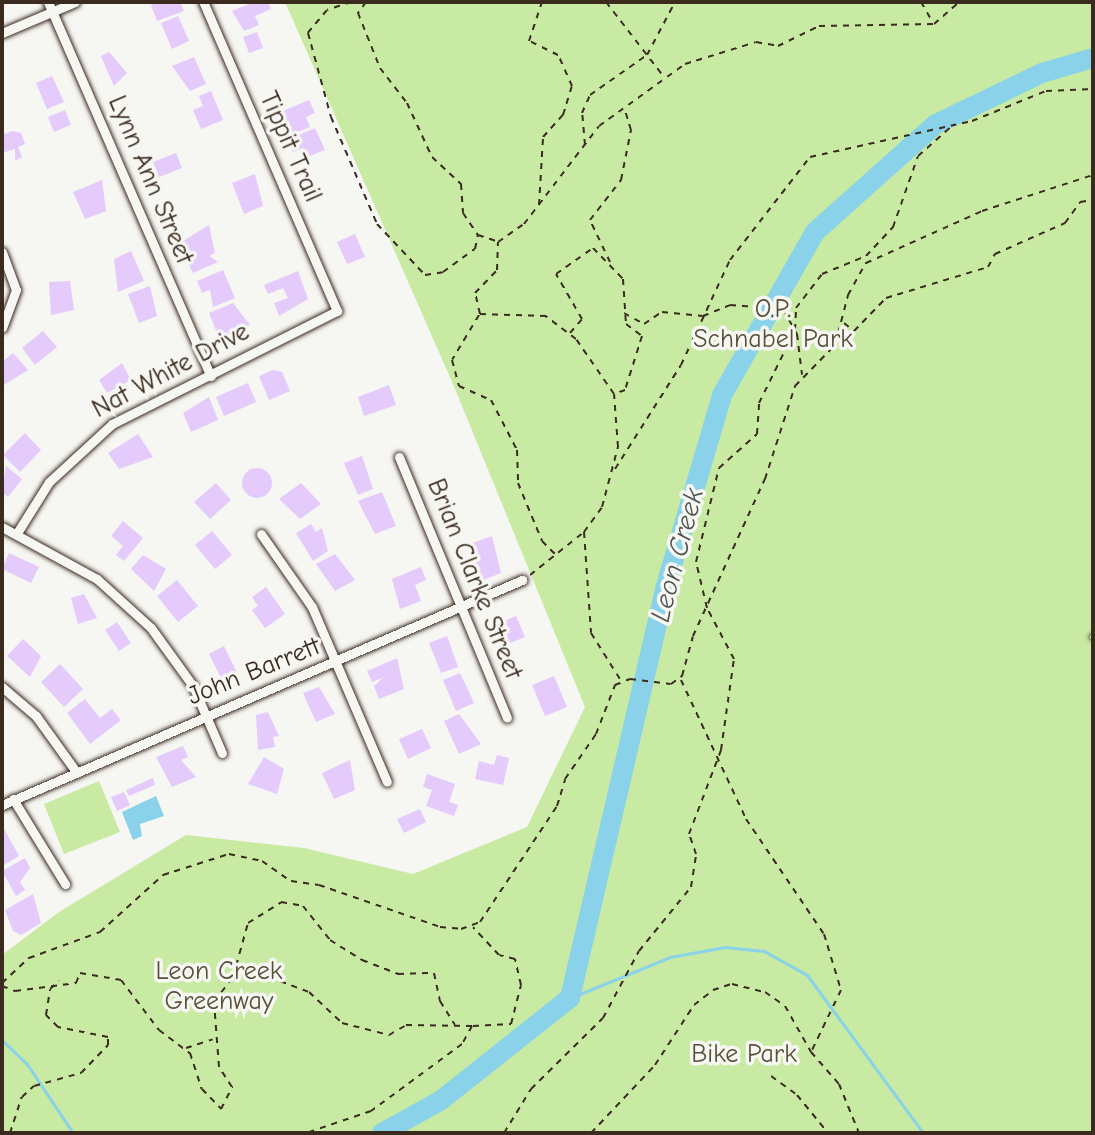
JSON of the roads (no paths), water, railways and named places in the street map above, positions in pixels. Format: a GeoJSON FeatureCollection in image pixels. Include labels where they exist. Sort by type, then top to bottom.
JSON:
{"type":"FeatureCollection","features":[{"type":"Feature","properties":{"kind":"street"},"geometry":{"type":"LineString","coordinates":[[2,33],[50,7],[75,2]]}},
{"type":"Feature","properties":{"kind":"street","name":"Tippit Trail"},"geometry":{"type":"LineString","coordinates":[[203,2],[337,311]]}},
{"type":"Feature","properties":{"kind":"street","name":"Lynn Ann Street"},"geometry":{"type":"LineString","coordinates":[[50,7],[211,376]]}},
{"type":"Feature","properties":{"kind":"street"},"geometry":{"type":"LineString","coordinates":[[2,252],[16,290],[2,328]]}},
{"type":"Feature","properties":{"kind":"street","name":"Nat White Drive"},"geometry":{"type":"LineString","coordinates":[[17,533],[49,482],[89,441],[136,409],[211,376],[337,311]]}},
{"type":"Feature","properties":{"kind":"street","name":"Brian Clarke Street"},"geometry":{"type":"LineString","coordinates":[[399,457],[507,718]]}},
{"type":"Feature","properties":{"kind":"street"},"geometry":{"type":"LineString","coordinates":[[2,527],[67,559],[126,602],[175,658],[207,715],[222,753]]}},
{"type":"Feature","properties":{"kind":"street"},"geometry":{"type":"LineString","coordinates":[[261,534],[312,607],[387,782]]}},
{"type":"Feature","properties":{"kind":"street","name":"John Barrett"},"geometry":{"type":"LineString","coordinates":[[2,805],[75,770],[463,610],[522,580]]}},
{"type":"Feature","properties":{"kind":"street"},"geometry":{"type":"LineString","coordinates":[[2,687],[51,733],[75,770]]}},
{"type":"Feature","properties":{"kind":"street"},"geometry":{"type":"LineString","coordinates":[[13,799],[65,884]]}},
{"type":"Feature","properties":{"kind":"water"},"geometry":{"type":"Polygon","coordinates":[[[156,796],[164,816],[140,824],[142,836],[133,840],[122,812],[156,796]]]}},
{"type":"Feature","properties":{"kind":"waterway","name":"Leon Creek"},"geometry":{"type":"LineString","coordinates":[[382,1133],[440,1101],[570,998],[665,589],[722,395],[815,232],[936,124],[1042,73],[1093,58]]}},
{"type":"Feature","properties":{"kind":"waterway"},"geometry":{"type":"LineString","coordinates":[[570,998],[670,957],[725,947],[764,951],[807,975],[923,1133]]}},
{"type":"Feature","properties":{"kind":"waterway"},"geometry":{"type":"LineString","coordinates":[[2,1040],[27,1064],[73,1133]]}},
{"type":"Feature","properties":{"kind":"park label","name":"O.P. Schnabel Park"},"geometry":{"type":"Point","coordinates":[773,325]}},
{"type":"Feature","properties":{"kind":"park label","name":"Leon Creek Greenway"},"geometry":{"type":"Point","coordinates":[219,987]}},
{"type":"Feature","properties":{"kind":"park label","name":"Bike Park"},"geometry":{"type":"Point","coordinates":[744,1055]}}]}
